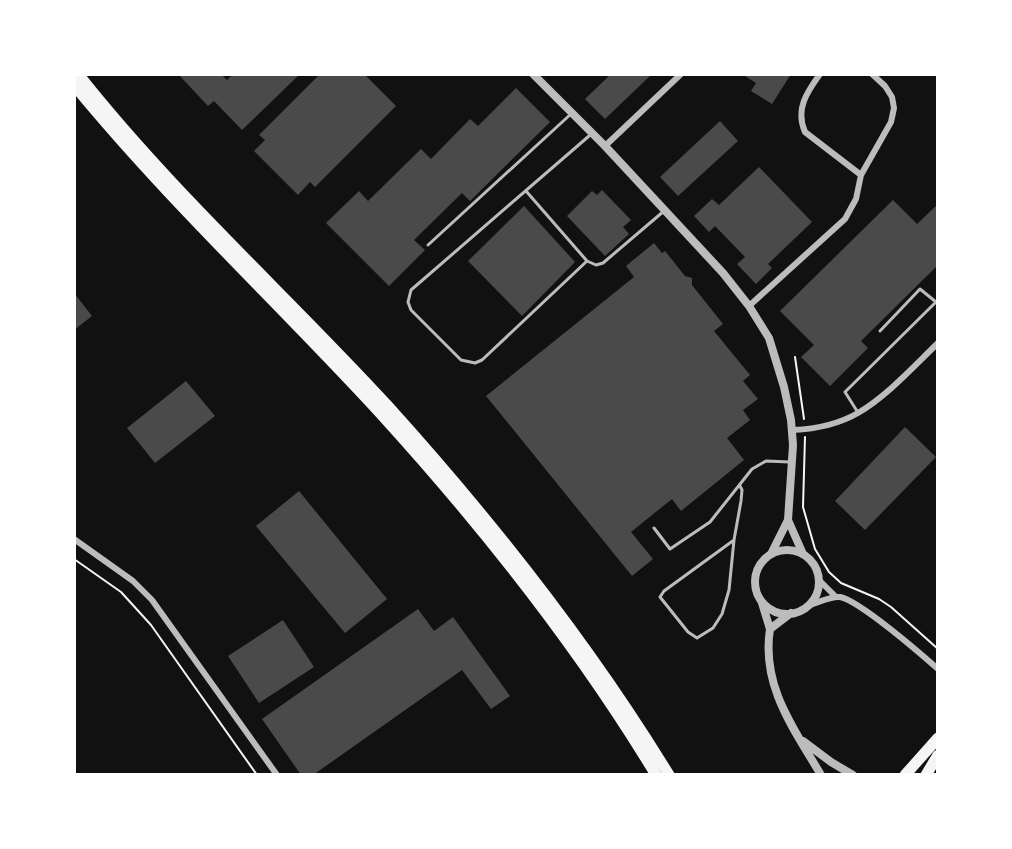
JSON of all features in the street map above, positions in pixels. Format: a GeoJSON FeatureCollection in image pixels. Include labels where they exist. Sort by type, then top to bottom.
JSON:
{"type":"FeatureCollection","features":[{"type":"Feature","properties":{"kind":"highway"},"geometry":{"type":"LineString","coordinates":[[78,74],[140,146],[444,469],[559,614],[669,775]]}},
{"type":"Feature","properties":{"kind":"highway"},"geometry":{"type":"LineString","coordinates":[[74,85],[131,152],[379,411],[437,476],[570,646],[656,775]]}},
{"type":"Feature","properties":{"kind":"highway"},"geometry":{"type":"LineString","coordinates":[[905,775],[938,738]]}},
{"type":"Feature","properties":{"kind":"highway"},"geometry":{"type":"LineString","coordinates":[[928,775],[936,757]]}},
{"type":"Feature","properties":{"kind":"street"},"geometry":{"type":"LineString","coordinates":[[533,74],[723,273],[769,338],[793,430],[793,462],[788,520],[771,554],[757,571],[756,588],[770,629],[770,675],[782,709],[821,775]]}},
{"type":"Feature","properties":{"kind":"street"},"geometry":{"type":"LineString","coordinates":[[605,146],[681,74]]}},
{"type":"Feature","properties":{"kind":"street"},"geometry":{"type":"LineString","coordinates":[[820,74],[807,92],[801,109],[805,132],[861,175]]}},
{"type":"Feature","properties":{"kind":"street"},"geometry":{"type":"LineString","coordinates":[[749,306],[845,219],[856,199],[861,175],[891,122],[894,108],[885,86],[872,74]]}},
{"type":"Feature","properties":{"kind":"street"},"geometry":{"type":"LineString","coordinates":[[793,430],[836,423],[858,413],[900,380],[938,343]]}},
{"type":"Feature","properties":{"kind":"street"},"geometry":{"type":"LineString","coordinates":[[788,520],[803,554],[814,565],[819,580],[836,597],[856,604],[872,615],[938,669]]}},
{"type":"Feature","properties":{"kind":"street"},"geometry":{"type":"LineString","coordinates":[[74,539],[133,581],[152,600],[277,775]]}},
{"type":"Feature","properties":{"kind":"street"},"geometry":{"type":"LineString","coordinates":[[771,554],[787,550],[803,554]]}},
{"type":"Feature","properties":{"kind":"street"},"geometry":{"type":"LineString","coordinates":[[770,629],[791,613],[809,605],[817,594],[819,580]]}},
{"type":"Feature","properties":{"kind":"street"},"geometry":{"type":"LineString","coordinates":[[809,605],[836,597]]}},
{"type":"Feature","properties":{"kind":"street"},"geometry":{"type":"LineString","coordinates":[[760,598],[773,610],[791,613]]}},
{"type":"Feature","properties":{"kind":"street"},"geometry":{"type":"LineString","coordinates":[[799,738],[853,775]]}},
{"type":"Feature","properties":{"kind":"lane"},"geometry":{"type":"LineString","coordinates":[[428,245],[572,113]]}},
{"type":"Feature","properties":{"kind":"lane"},"geometry":{"type":"LineString","coordinates":[[587,261],[475,363],[461,360],[411,310],[408,302],[411,290],[592,133]]}},
{"type":"Feature","properties":{"kind":"lane"},"geometry":{"type":"LineString","coordinates":[[525,190],[587,261],[596,265],[603,263],[664,211]]}},
{"type":"Feature","properties":{"kind":"lane"},"geometry":{"type":"LineString","coordinates":[[858,413],[845,392],[937,303],[920,289],[880,331]]}},
{"type":"Feature","properties":{"kind":"lane"},"geometry":{"type":"LineString","coordinates":[[654,528],[670,549],[710,522],[759,464],[793,462]]}},
{"type":"Feature","properties":{"kind":"lane"},"geometry":{"type":"LineString","coordinates":[[734,540],[660,597],[688,632],[697,638],[713,628],[722,614],[729,590],[741,501],[740,486]]}},
{"type":"Feature","properties":{"kind":"path"},"geometry":{"type":"LineString","coordinates":[[795,357],[805,429],[803,507],[815,549],[829,572],[841,583],[891,607],[938,649]]}},
{"type":"Feature","properties":{"kind":"path"},"geometry":{"type":"LineString","coordinates":[[74,559],[121,592],[151,625],[257,775]]}},
{"type":"Feature","properties":{"kind":"building"},"geometry":{"type":"Polygon","coordinates":[[[178,74],[221,74],[227,80],[233,74],[300,74],[242,130],[214,101],[208,106],[178,74]]]}},
{"type":"Feature","properties":{"kind":"building"},"geometry":{"type":"Polygon","coordinates":[[[320,74],[364,74],[396,106],[315,187],[310,182],[298,195],[254,151],[265,140],[259,135],[320,74]]]}},
{"type":"Feature","properties":{"kind":"building"},"geometry":{"type":"Polygon","coordinates":[[[611,74],[652,74],[605,119],[585,99],[611,74]]]}},
{"type":"Feature","properties":{"kind":"building"},"geometry":{"type":"Polygon","coordinates":[[[791,74],[772,104],[751,91],[756,83],[745,76],[791,74]]]}},
{"type":"Feature","properties":{"kind":"building"},"geometry":{"type":"Polygon","coordinates":[[[516,88],[550,122],[470,201],[462,193],[414,240],[425,250],[389,286],[326,223],[359,191],[368,201],[421,149],[431,159],[470,119],[478,126],[516,88]]]}},
{"type":"Feature","properties":{"kind":"building"},"geometry":{"type":"Polygon","coordinates":[[[720,121],[738,141],[678,196],[660,177],[720,121]]]}},
{"type":"Feature","properties":{"kind":"building"},"geometry":{"type":"Polygon","coordinates":[[[759,167],[812,222],[768,264],[772,268],[756,284],[737,264],[745,257],[715,226],[709,232],[694,216],[712,199],[719,205],[759,167]]]}},
{"type":"Feature","properties":{"kind":"building"},"geometry":{"type":"Polygon","coordinates":[[[602,190],[631,220],[623,227],[629,234],[605,256],[567,216],[592,191],[597,195],[602,190]]]}},
{"type":"Feature","properties":{"kind":"building"},"geometry":{"type":"Polygon","coordinates":[[[893,200],[917,224],[938,204],[938,265],[861,341],[868,348],[830,386],[801,357],[814,345],[780,311],[893,200]]]}},
{"type":"Feature","properties":{"kind":"building"},"geometry":{"type":"Polygon","coordinates":[[[524,206],[575,262],[522,316],[468,261],[524,206]]]}},
{"type":"Feature","properties":{"kind":"building"},"geometry":{"type":"Polygon","coordinates":[[[654,243],[662,253],[665,251],[685,276],[692,278],[692,285],[723,324],[714,331],[750,375],[743,381],[758,399],[743,410],[750,420],[727,438],[744,460],[681,511],[672,499],[631,532],[653,559],[632,576],[486,396],[634,277],[626,266],[654,243]]]}},
{"type":"Feature","properties":{"kind":"building"},"geometry":{"type":"Polygon","coordinates":[[[74,293],[92,316],[74,330],[74,293]]]}},
{"type":"Feature","properties":{"kind":"building"},"geometry":{"type":"Polygon","coordinates":[[[186,381],[215,416],[155,463],[127,428],[186,381]]]}},
{"type":"Feature","properties":{"kind":"building"},"geometry":{"type":"Polygon","coordinates":[[[905,427],[936,457],[865,530],[835,501],[905,427]]]}},
{"type":"Feature","properties":{"kind":"building"},"geometry":{"type":"Polygon","coordinates":[[[299,491],[387,599],[345,633],[256,526],[299,491]]]}},
{"type":"Feature","properties":{"kind":"building"},"geometry":{"type":"Polygon","coordinates":[[[418,609],[434,631],[453,617],[510,696],[491,709],[462,670],[313,775],[301,775],[262,719],[418,609]]]}},
{"type":"Feature","properties":{"kind":"building"},"geometry":{"type":"Polygon","coordinates":[[[283,620],[314,667],[259,703],[228,656],[283,620]]]}}]}
